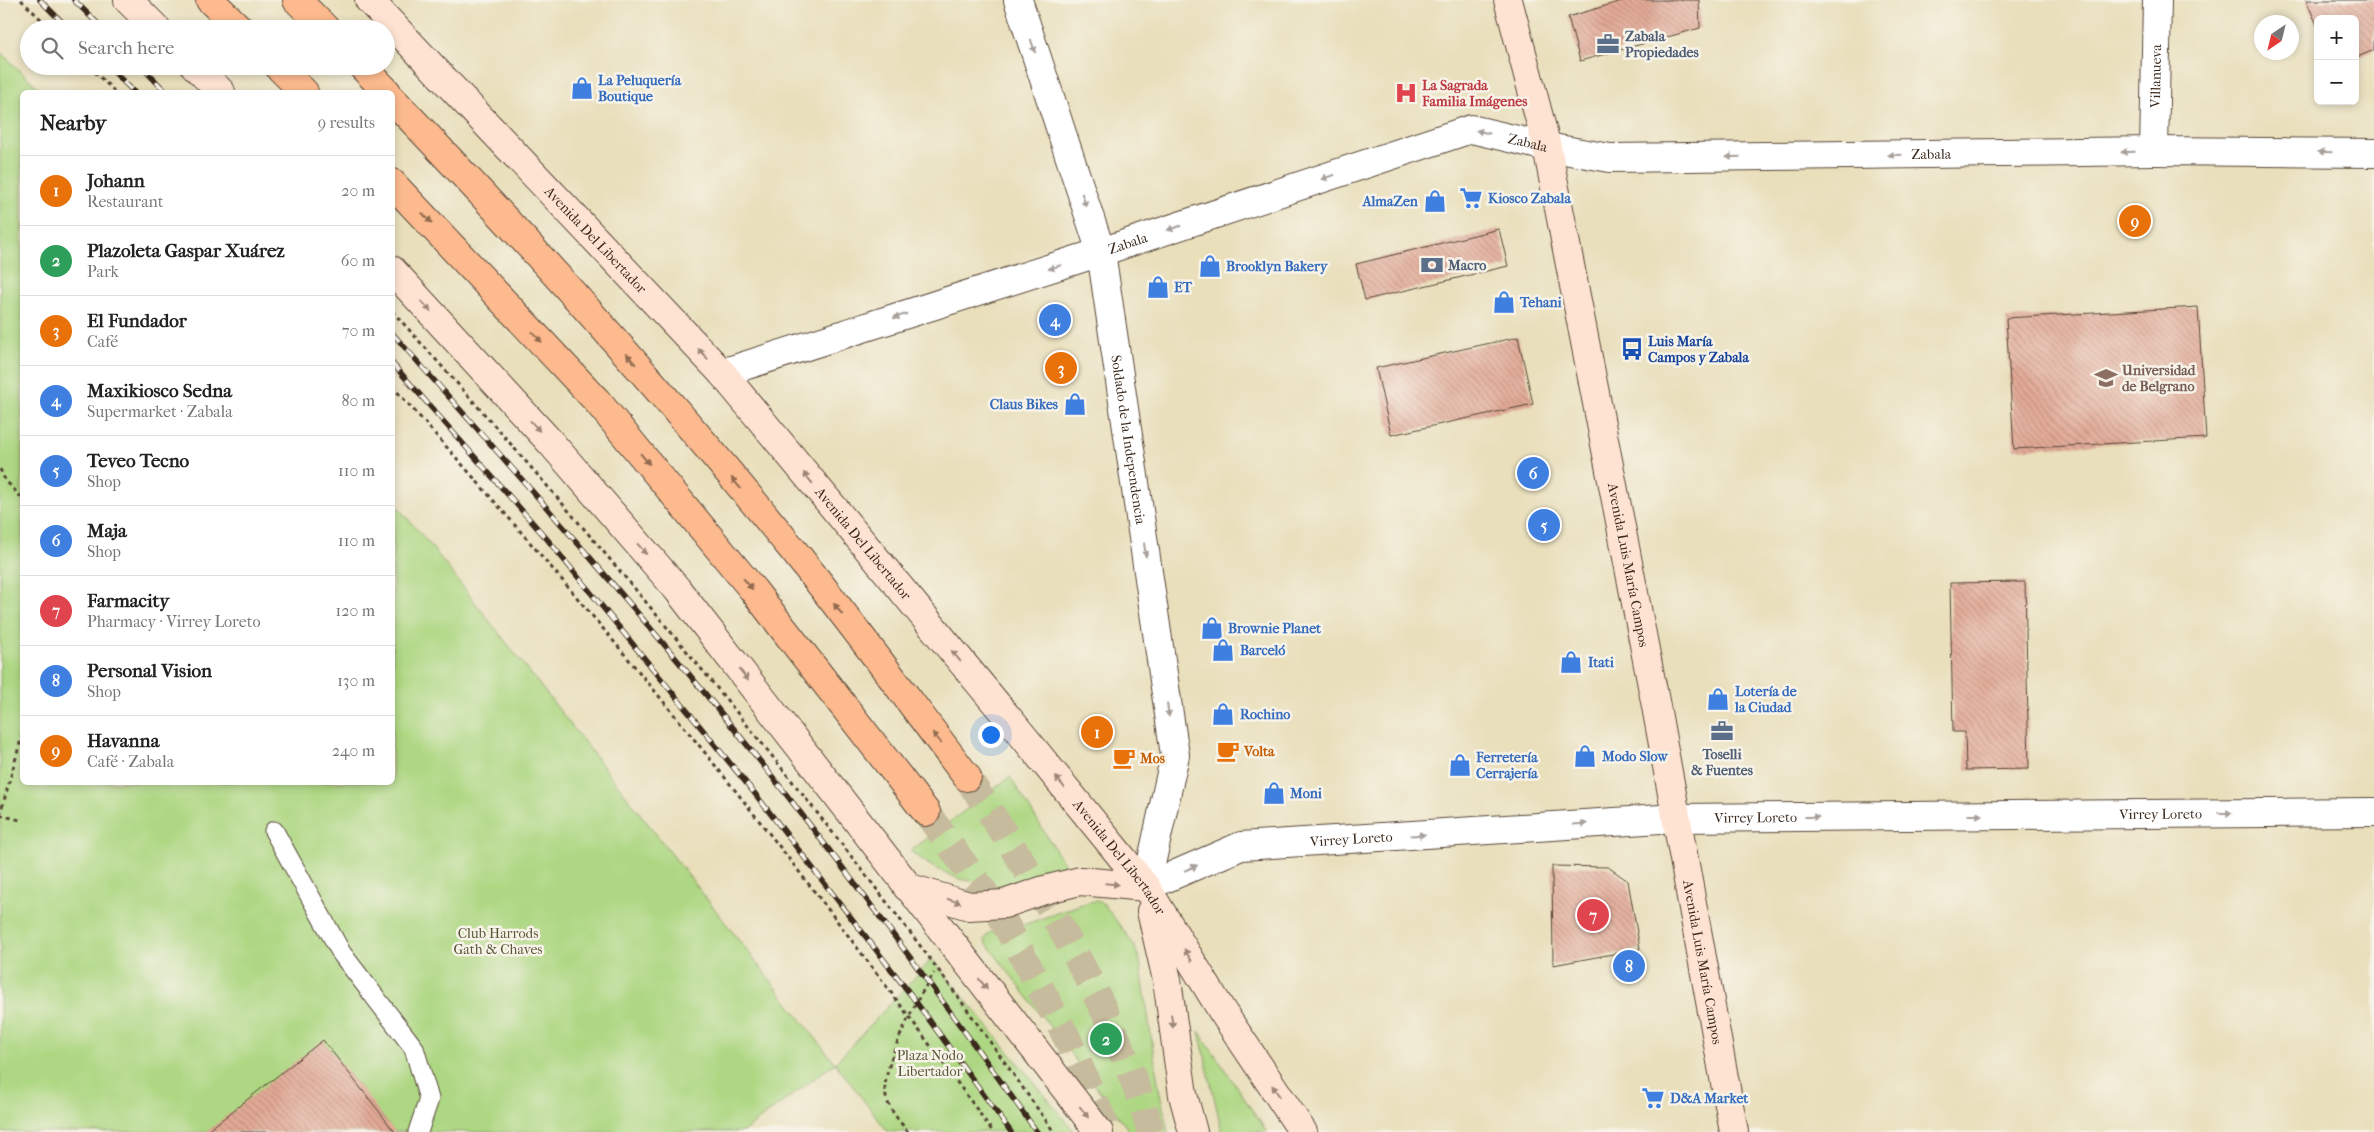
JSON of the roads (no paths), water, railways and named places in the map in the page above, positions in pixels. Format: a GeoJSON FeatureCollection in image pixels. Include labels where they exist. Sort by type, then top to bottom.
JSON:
{"type":"FeatureCollection","features":[{"type":"Feature","properties":{"kind":"main road"},"geometry":{"type":"LineString","coordinates":[[128,0],[148,20]]}},
{"type":"Feature","properties":{"kind":"main road"},"geometry":{"type":"LineString","coordinates":[[210,0],[231,20]]}},
{"type":"Feature","properties":{"kind":"main road"},"geometry":{"type":"LineString","coordinates":[[297,0],[317,20]]}},
{"type":"Feature","properties":{"kind":"main road","name":"Avenida Del Libertador"},"geometry":{"type":"LineString","coordinates":[[369,0],[388,20]]}},
{"type":"Feature","properties":{"kind":"main road","name":"Avenida Luis María Campos"},"geometry":{"type":"LineString","coordinates":[[1508,0],[1547,147],[1676,818],[1734,1132]]}},
{"type":"Feature","properties":{"kind":"main road","name":"Avenida Del Libertador"},"geometry":{"type":"LineString","coordinates":[[395,27],[722,373],[1146,888],[1222,1011],[1303,1132]]}},
{"type":"Feature","properties":{"kind":"main road"},"geometry":{"type":"LineString","coordinates":[[204,75],[219,90]]}},
{"type":"Feature","properties":{"kind":"main road"},"geometry":{"type":"LineString","coordinates":[[287,75],[302,90]]}},
{"type":"Feature","properties":{"kind":"main road"},"geometry":{"type":"LineString","coordinates":[[371,75],[385,90]]}},
{"type":"Feature","properties":{"kind":"main road"},"geometry":{"type":"LineString","coordinates":[[395,102],[472,182],[626,353],[794,551],[967,776]]}},
{"type":"Feature","properties":{"kind":"main road"},"geometry":{"type":"LineString","coordinates":[[395,186],[597,401],[754,591],[926,812]]}},
{"type":"Feature","properties":{"kind":"main road"},"geometry":{"type":"LineString","coordinates":[[395,273],[552,444],[677,589],[1099,1132]]}},
{"type":"Feature","properties":{"kind":"main road"},"geometry":{"type":"LineString","coordinates":[[907,887],[969,906],[1004,904],[1044,890],[1080,881],[1146,888],[1167,980],[1183,1095],[1193,1132]]}},
{"type":"Feature","properties":{"kind":"street","name":"Soldado de la Independencia"},"geometry":{"type":"LineString","coordinates":[[1018,0],[1102,252],[1175,755],[1146,888]]}},
{"type":"Feature","properties":{"kind":"street","name":"Villanueva"},"geometry":{"type":"LineString","coordinates":[[2154,151],[2157,0]]}},
{"type":"Feature","properties":{"kind":"street","name":"Zabala"},"geometry":{"type":"LineString","coordinates":[[722,373],[1102,252],[1471,129],[1547,147],[1610,158],[2154,151],[2374,153]]}},
{"type":"Feature","properties":{"kind":"street","name":"Virrey Loreto"},"geometry":{"type":"LineString","coordinates":[[1146,888],[1241,846],[1676,818],[2374,812]]}},
{"type":"Feature","properties":{"kind":"lane"},"geometry":{"type":"LineString","coordinates":[[274,831],[342,954],[414,1048],[429,1099],[418,1132]]}},
{"type":"Feature","properties":{"kind":"tunnel"},"geometry":{"type":"LineString","coordinates":[[967,777],[1047,904],[1096,993],[1117,1039],[1151,1132]]}},
{"type":"Feature","properties":{"kind":"tunnel"},"geometry":{"type":"LineString","coordinates":[[926,812],[1000,914],[1067,1038],[1108,1132]]}},
{"type":"Feature","properties":{"kind":"railway"},"geometry":{"type":"LineString","coordinates":[[40,0],[60,20]]}},
{"type":"Feature","properties":{"kind":"railway"},"geometry":{"type":"LineString","coordinates":[[74,0],[94,20]]}},
{"type":"Feature","properties":{"kind":"railway"},"geometry":{"type":"LineString","coordinates":[[117,75],[132,90]]}},
{"type":"Feature","properties":{"kind":"railway"},"geometry":{"type":"LineString","coordinates":[[150,75],[164,90]]}},
{"type":"Feature","properties":{"kind":"railway"},"geometry":{"type":"LineString","coordinates":[[395,336],[587,554],[775,780],[875,911],[1037,1132]]}},
{"type":"Feature","properties":{"kind":"railway"},"geometry":{"type":"LineString","coordinates":[[395,366],[547,539],[756,795],[911,995],[1011,1132]]}},
{"type":"Feature","properties":{"kind":"place","name":"Zabala Propiedades"},"geometry":{"type":"Point","coordinates":[1608,44]}},
{"type":"Feature","properties":{"kind":"place","name":"La Peluquería Boutique"},"geometry":{"type":"Point","coordinates":[582,88]}},
{"type":"Feature","properties":{"kind":"place","name":"La Sagrada Familia Imágenes"},"geometry":{"type":"Point","coordinates":[1406,93]}},
{"type":"Feature","properties":{"kind":"place","name":"Kiosco Zabala"},"geometry":{"type":"Point","coordinates":[1471,198]}},
{"type":"Feature","properties":{"kind":"place","name":"AlmaZen"},"geometry":{"type":"Point","coordinates":[1435,201]}},
{"type":"Feature","properties":{"kind":"place","name":"Havanna"},"geometry":{"type":"Point","coordinates":[2135,221]}},
{"type":"Feature","properties":{"kind":"place","name":"Macro"},"geometry":{"type":"Point","coordinates":[1432,265]}},
{"type":"Feature","properties":{"kind":"place","name":"Brooklyn Bakery"},"geometry":{"type":"Point","coordinates":[1210,266]}},
{"type":"Feature","properties":{"kind":"place","name":"ET"},"geometry":{"type":"Point","coordinates":[1158,287]}},
{"type":"Feature","properties":{"kind":"place","name":"Tehani"},"geometry":{"type":"Point","coordinates":[1504,302]}},
{"type":"Feature","properties":{"kind":"place","name":"Maxikiosco Sedna"},"geometry":{"type":"Point","coordinates":[1055,320]}},
{"type":"Feature","properties":{"kind":"place","name":"Luis María Campos y Zabala"},"geometry":{"type":"Point","coordinates":[1632,349]}},
{"type":"Feature","properties":{"kind":"place","name":"El Fundador"},"geometry":{"type":"Point","coordinates":[1061,368]}},
{"type":"Feature","properties":{"kind":"place","name":"Universidad de Belgrano"},"geometry":{"type":"Point","coordinates":[2106,378]}},
{"type":"Feature","properties":{"kind":"place","name":"Claus Bikes"},"geometry":{"type":"Point","coordinates":[1075,404]}},
{"type":"Feature","properties":{"kind":"place","name":"Maja"},"geometry":{"type":"Point","coordinates":[1533,473]}},
{"type":"Feature","properties":{"kind":"place","name":"Teveo Tecno"},"geometry":{"type":"Point","coordinates":[1544,525]}},
{"type":"Feature","properties":{"kind":"place","name":"Brownie Planet"},"geometry":{"type":"Point","coordinates":[1212,628]}},
{"type":"Feature","properties":{"kind":"place","name":"Barceló"},"geometry":{"type":"Point","coordinates":[1223,650]}},
{"type":"Feature","properties":{"kind":"place","name":"Itati"},"geometry":{"type":"Point","coordinates":[1571,662]}},
{"type":"Feature","properties":{"kind":"place","name":"Lotería de la Ciudad"},"geometry":{"type":"Point","coordinates":[1718,699]}},
{"type":"Feature","properties":{"kind":"place","name":"Rochino"},"geometry":{"type":"Point","coordinates":[1223,714]}},
{"type":"Feature","properties":{"kind":"place","name":"Toselli & Fuentes"},"geometry":{"type":"Point","coordinates":[1722,731]}},
{"type":"Feature","properties":{"kind":"place","name":"Johann"},"geometry":{"type":"Point","coordinates":[1097,732]}},
{"type":"Feature","properties":{"kind":"place","name":"Volta"},"geometry":{"type":"Point","coordinates":[1228,751]}},
{"type":"Feature","properties":{"kind":"place","name":"Modo Slow"},"geometry":{"type":"Point","coordinates":[1585,756]}},
{"type":"Feature","properties":{"kind":"place","name":"Mos"},"geometry":{"type":"Point","coordinates":[1124,758]}},
{"type":"Feature","properties":{"kind":"place","name":"Ferretería Cerrajería"},"geometry":{"type":"Point","coordinates":[1460,765]}},
{"type":"Feature","properties":{"kind":"place","name":"Moni"},"geometry":{"type":"Point","coordinates":[1274,793]}},
{"type":"Feature","properties":{"kind":"place","name":"Farmacity"},"geometry":{"type":"Point","coordinates":[1593,915]}},
{"type":"Feature","properties":{"kind":"place","name":"Personal Vision"},"geometry":{"type":"Point","coordinates":[1629,966]}},
{"type":"Feature","properties":{"kind":"place","name":"Plazoleta Gaspar Xuárez"},"geometry":{"type":"Point","coordinates":[1106,1039]}},
{"type":"Feature","properties":{"kind":"place","name":"D&A Market"},"geometry":{"type":"Point","coordinates":[1653,1098]}},
{"type":"Feature","properties":{"kind":"park label","name":"Club Harrods Gath & Chaves"},"geometry":{"type":"Point","coordinates":[498,942]}},
{"type":"Feature","properties":{"kind":"park label","name":"Plaza Nodo Libertador"},"geometry":{"type":"Point","coordinates":[930,1064]}}]}
